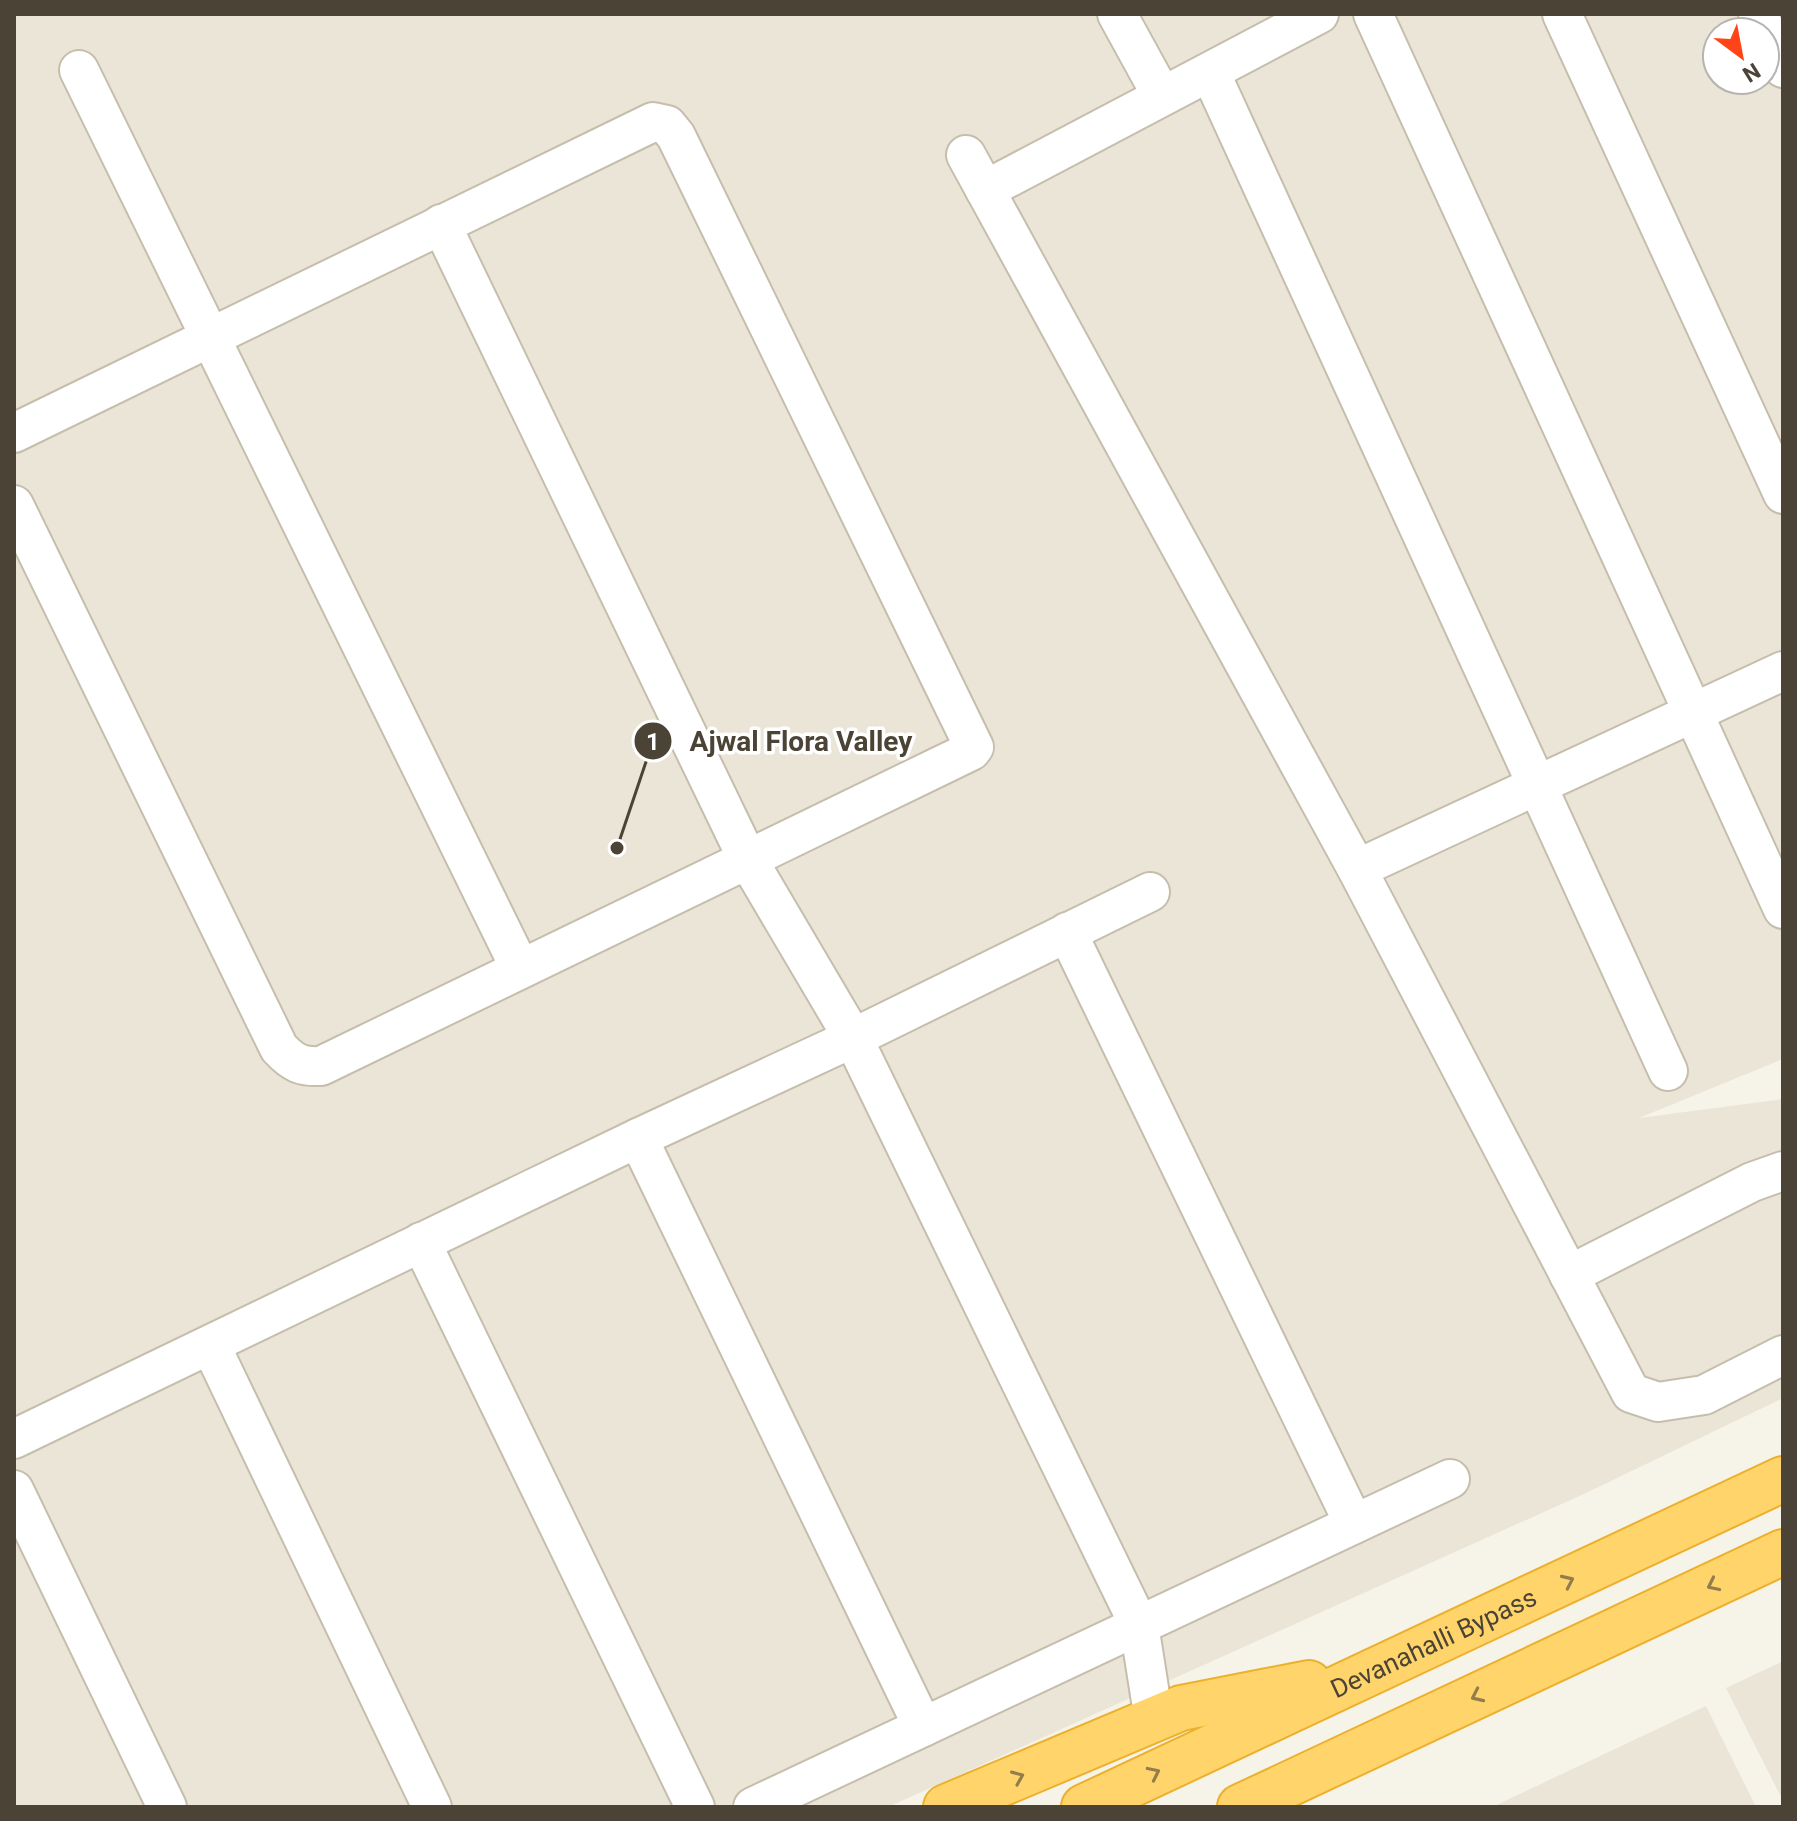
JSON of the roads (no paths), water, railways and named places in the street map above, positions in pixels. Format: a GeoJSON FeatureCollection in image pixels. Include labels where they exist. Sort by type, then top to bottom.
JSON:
{"type":"FeatureCollection","features":[{"type":"Feature","properties":{"kind":"highway","name":"Devanahalli Bypass"},"geometry":{"type":"LineString","coordinates":[[1084,1807],[1783,1479]]}},
{"type":"Feature","properties":{"kind":"highway"},"geometry":{"type":"LineString","coordinates":[[1240,1807],[1783,1552]]}},
{"type":"Feature","properties":{"kind":"highway"},"geometry":{"type":"LineString","coordinates":[[946,1807],[1181,1708],[1379,1668]]}},
{"type":"Feature","properties":{"kind":"highway"},"geometry":{"type":"LineString","coordinates":[[1311,1807],[1412,1726]]}},
{"type":"Feature","properties":{"kind":"street"},"geometry":{"type":"LineString","coordinates":[[1117,14],[1162,96]]}},
{"type":"Feature","properties":{"kind":"street"},"geometry":{"type":"LineString","coordinates":[[985,190],[1319,14]]}},
{"type":"Feature","properties":{"kind":"street"},"geometry":{"type":"LineString","coordinates":[[1373,14],[1783,909]]}},
{"type":"Feature","properties":{"kind":"street"},"geometry":{"type":"LineString","coordinates":[[1562,14],[1783,494]]}},
{"type":"Feature","properties":{"kind":"street"},"geometry":{"type":"LineString","coordinates":[[1758,14],[1783,68]]}},
{"type":"Feature","properties":{"kind":"street"},"geometry":{"type":"LineString","coordinates":[[79,70],[520,968]]}},
{"type":"Feature","properties":{"kind":"street"},"geometry":{"type":"LineString","coordinates":[[1210,72],[1668,1071]]}},
{"type":"Feature","properties":{"kind":"street"},"geometry":{"type":"LineString","coordinates":[[14,433],[653,122],[667,125],[676,136],[973,742],[971,751],[321,1066],[303,1067],[292,1062],[279,1048],[14,505]]}},
{"type":"Feature","properties":{"kind":"street"},"geometry":{"type":"LineString","coordinates":[[966,155],[1357,869],[1631,1393],[1658,1402],[1704,1395],[1783,1355]]}},
{"type":"Feature","properties":{"kind":"street"},"geometry":{"type":"LineString","coordinates":[[441,224],[748,860],[853,1038],[1139,1625],[1154,1720]]}},
{"type":"Feature","properties":{"kind":"street"},"geometry":{"type":"LineString","coordinates":[[1357,869],[1783,671]]}},
{"type":"Feature","properties":{"kind":"street"},"geometry":{"type":"LineString","coordinates":[[14,1439],[638,1138],[853,1038],[1150,892]]}},
{"type":"Feature","properties":{"kind":"street"},"geometry":{"type":"LineString","coordinates":[[1067,932],[1354,1524]]}},
{"type":"Feature","properties":{"kind":"street"},"geometry":{"type":"LineString","coordinates":[[638,1138],[923,1727]]}},
{"type":"Feature","properties":{"kind":"street"},"geometry":{"type":"LineString","coordinates":[[1569,1275],[1752,1182],[1783,1171]]}},
{"type":"Feature","properties":{"kind":"street"},"geometry":{"type":"LineString","coordinates":[[421,1242],[695,1807]]}},
{"type":"Feature","properties":{"kind":"street"},"geometry":{"type":"LineString","coordinates":[[211,1346],[432,1807]]}},
{"type":"Feature","properties":{"kind":"street"},"geometry":{"type":"LineString","coordinates":[[753,1807],[1450,1479]]}},
{"type":"Feature","properties":{"kind":"street"},"geometry":{"type":"LineString","coordinates":[[14,1490],[167,1807]]}},
{"type":"Feature","properties":{"kind":"place","name":"Ajwal Flora Valley"},"geometry":{"type":"Point","coordinates":[617,848]}}]}
